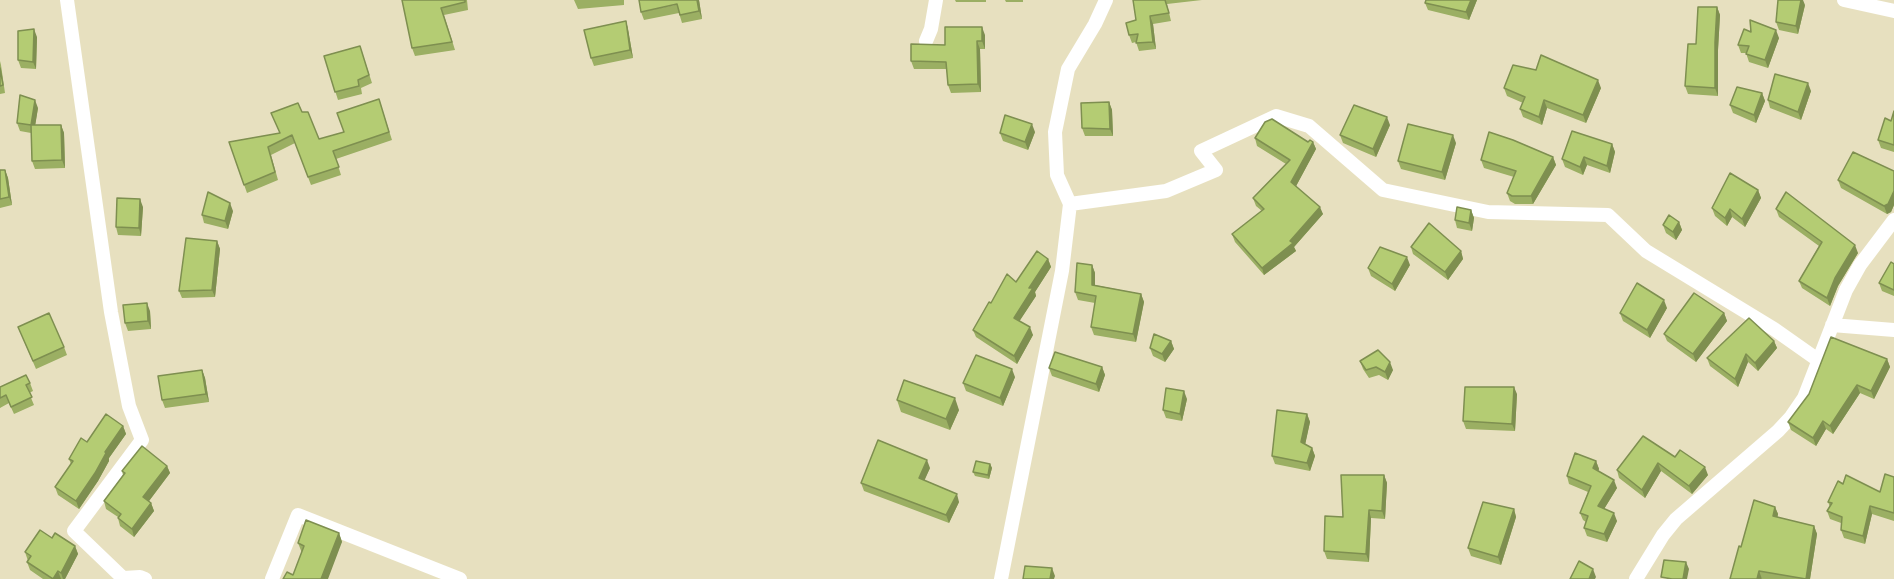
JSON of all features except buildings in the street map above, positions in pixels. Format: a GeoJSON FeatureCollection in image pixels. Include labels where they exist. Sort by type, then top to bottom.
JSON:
{"type":"FeatureCollection","features":[{"type":"Feature","properties":{"kind":"street"},"geometry":{"type":"LineString","coordinates":[[67,0],[111,312],[129,405],[142,440],[74,531],[124,578],[145,579]]}},
{"type":"Feature","properties":{"kind":"street"},"geometry":{"type":"LineString","coordinates":[[926,41],[931,29],[936,0]]}},
{"type":"Feature","properties":{"kind":"street"},"geometry":{"type":"LineString","coordinates":[[1001,579],[1062,271],[1070,204],[1057,175],[1055,132],[1068,69],[1095,24],[1106,0]]}},
{"type":"Feature","properties":{"kind":"street"},"geometry":{"type":"LineString","coordinates":[[1844,0],[1894,11]]}},
{"type":"Feature","properties":{"kind":"street"},"geometry":{"type":"LineString","coordinates":[[1070,204],[1166,191],[1216,170],[1201,151],[1276,116],[1309,126],[1383,190],[1488,212],[1608,215],[1646,251],[1818,360]]}},
{"type":"Feature","properties":{"kind":"street"},"geometry":{"type":"LineString","coordinates":[[1636,579],[1663,535],[1677,519],[1791,417],[1803,398],[1846,290],[1860,265],[1894,220]]}},
{"type":"Feature","properties":{"kind":"street"},"geometry":{"type":"LineString","coordinates":[[1832,325],[1894,330]]}},
{"type":"Feature","properties":{"kind":"street"},"geometry":{"type":"LineString","coordinates":[[272,579],[298,514],[459,579]]}}]}
